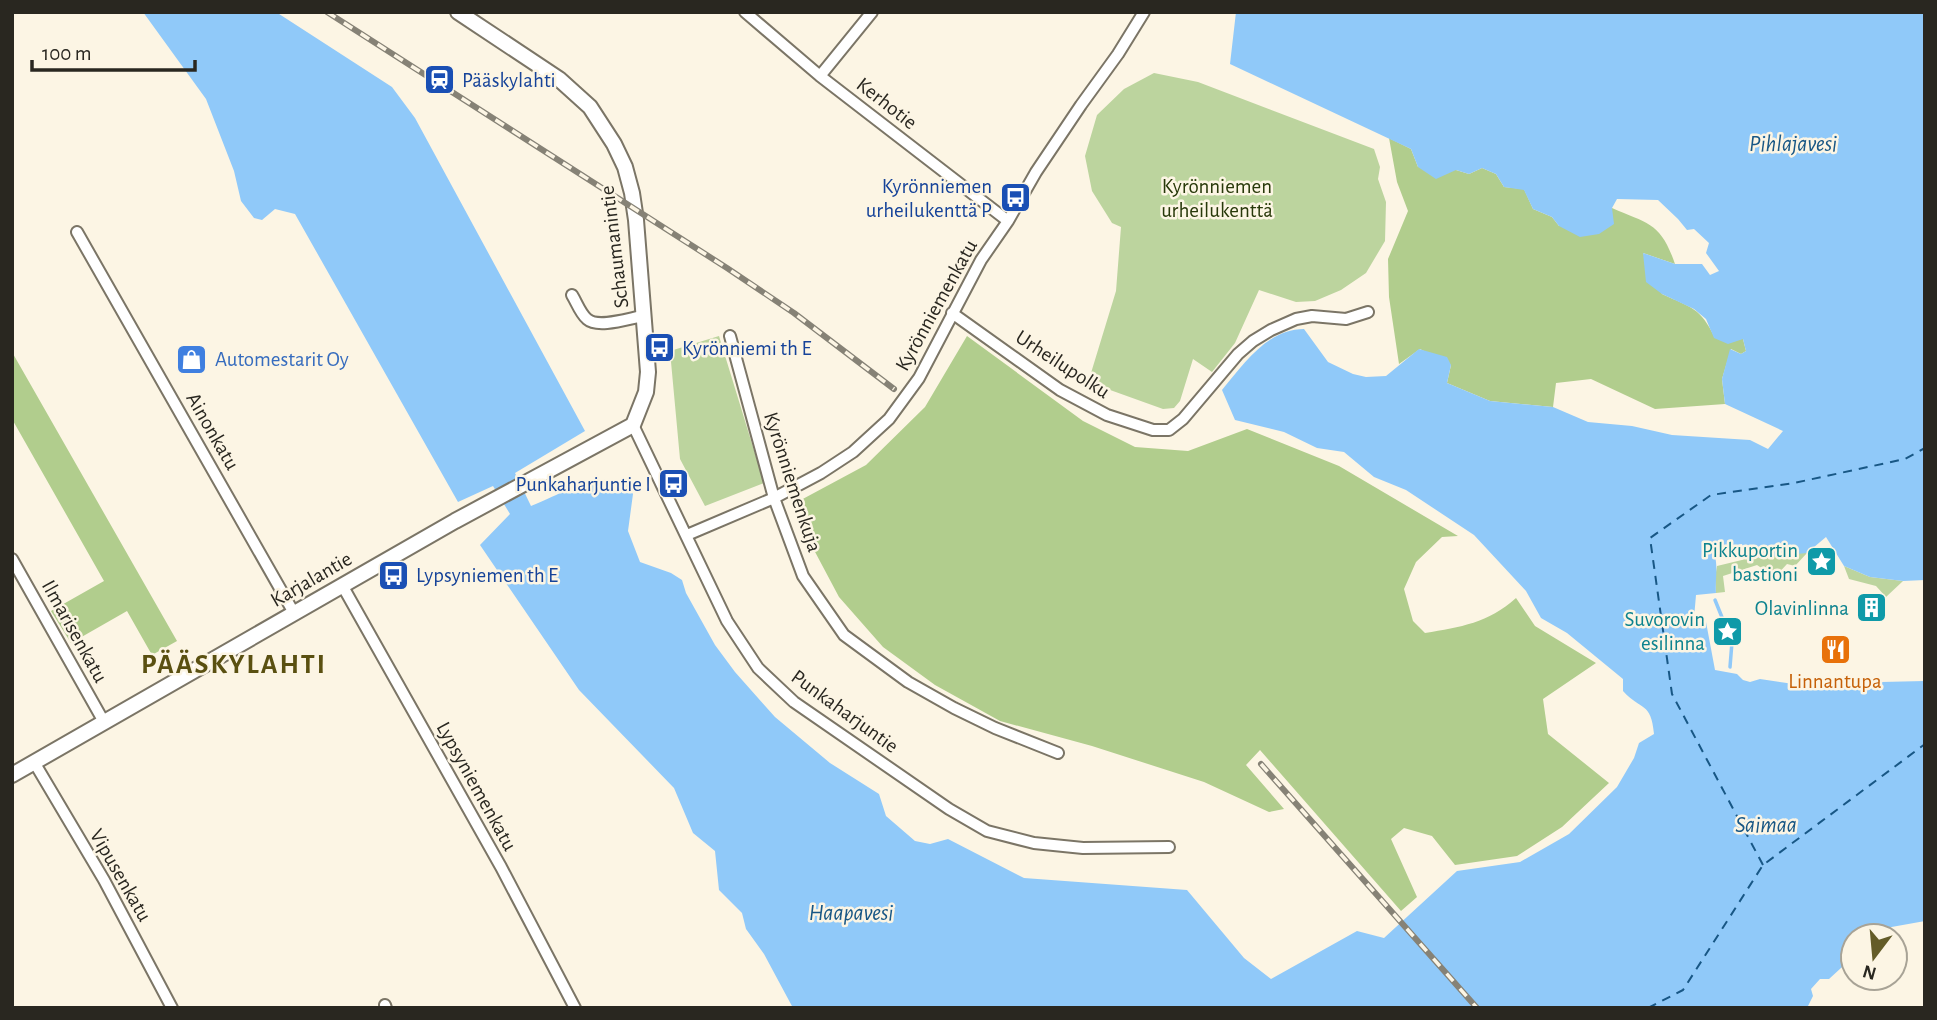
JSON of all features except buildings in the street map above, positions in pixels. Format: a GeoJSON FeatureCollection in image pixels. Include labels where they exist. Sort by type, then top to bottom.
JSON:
{"type":"FeatureCollection","features":[{"type":"Feature","properties":{"kind":"street","name":"Schaumanintie"},"geometry":{"type":"LineString","coordinates":[[458,12],[559,79],[590,107],[607,131],[625,167],[637,229],[648,372],[646,392],[633,425]]}},
{"type":"Feature","properties":{"kind":"street","name":"Kerhotie"},"geometry":{"type":"LineString","coordinates":[[745,12],[820,76],[1008,221]]}},
{"type":"Feature","properties":{"kind":"street"},"geometry":{"type":"LineString","coordinates":[[820,76],[872,12]]}},
{"type":"Feature","properties":{"kind":"street","name":"Kyrönniemenkatu"},"geometry":{"type":"LineString","coordinates":[[687,536],[774,498],[832,466],[853,452],[889,419],[919,378],[981,260],[1008,221],[1048,153],[1118,54],[1144,12]]}},
{"type":"Feature","properties":{"kind":"street","name":"Ainonkatu"},"geometry":{"type":"LineString","coordinates":[[77,232],[294,613]]}},
{"type":"Feature","properties":{"kind":"street"},"geometry":{"type":"LineString","coordinates":[[572,295],[581,312],[589,321],[595,323],[643,316]]}},
{"type":"Feature","properties":{"kind":"street","name":"Urheilupolku"},"geometry":{"type":"LineString","coordinates":[[952,313],[1059,390],[1107,415],[1153,430],[1169,430],[1178,425],[1238,354],[1271,330],[1296,319],[1312,316],[1346,318],[1368,313]]}},
{"type":"Feature","properties":{"kind":"street","name":"Kyrönniemenkuja"},"geometry":{"type":"LineString","coordinates":[[730,336],[774,498],[803,576],[844,635],[908,682],[954,708],[1058,753]]}},
{"type":"Feature","properties":{"kind":"street","name":"Karjalantie"},"geometry":{"type":"LineString","coordinates":[[12,775],[342,585],[633,425]]}},
{"type":"Feature","properties":{"kind":"street","name":"Punkaharjuntie"},"geometry":{"type":"LineString","coordinates":[[633,425],[727,621],[758,668],[794,702],[987,831],[1034,844],[1083,848],[1169,847]]}},
{"type":"Feature","properties":{"kind":"street","name":"Ilmarisenkatu"},"geometry":{"type":"LineString","coordinates":[[12,559],[104,722]]}},
{"type":"Feature","properties":{"kind":"street","name":"Lypsyniemenkatu"},"geometry":{"type":"LineString","coordinates":[[342,585],[501,867],[576,1008]]}},
{"type":"Feature","properties":{"kind":"street","name":"Vipusenkatu"},"geometry":{"type":"LineString","coordinates":[[34,762],[104,880],[172,1008]]}},
{"type":"Feature","properties":{"kind":"green space","name":"Kyrönniemen urheilukenttä"},"geometry":{"type":"Polygon","coordinates":[[[1154,73],[1198,82],[1374,149],[1380,167],[1378,179],[1386,202],[1385,241],[1366,273],[1341,290],[1315,301],[1296,302],[1259,290],[1235,343],[1212,372],[1193,359],[1180,401],[1174,408],[1163,409],[1099,386],[1091,373],[1116,291],[1121,227],[1112,223],[1092,191],[1085,156],[1097,115],[1124,89],[1154,73]]]}},
{"type":"Feature","properties":{"kind":"green space"},"geometry":{"type":"Polygon","coordinates":[[[1389,138],[1411,149],[1418,167],[1456,170],[1469,174],[1482,168],[1496,174],[1504,187],[1524,189],[1533,209],[1552,217],[1559,226],[1612,208],[1645,222],[1659,232],[1675,264],[1643,253],[1662,294],[1700,314],[1715,338],[1743,339],[1746,351],[1741,354],[1731,349],[1722,379],[1725,404],[1655,409],[1591,379],[1556,383],[1553,407],[1490,401],[1447,383],[1451,365],[1420,349],[1399,364],[1389,297],[1388,259],[1408,211],[1397,182],[1389,138]]]}},
{"type":"Feature","properties":{"kind":"green space"},"geometry":{"type":"Polygon","coordinates":[[[719,336],[764,483],[705,506],[680,459],[670,351],[719,336]]]}},
{"type":"Feature","properties":{"kind":"green space"},"geometry":{"type":"Polygon","coordinates":[[[967,336],[1083,421],[1135,447],[1188,451],[1247,429],[1339,466],[1458,536],[1442,537],[1416,562],[1404,589],[1413,621],[1425,633],[1450,629],[1474,623],[1495,613],[1516,598],[1535,626],[1596,663],[1543,699],[1548,734],[1609,783],[1562,827],[1517,856],[1455,865],[1432,836],[1404,828],[1391,839],[1417,897],[1401,911],[1260,750],[1246,765],[1284,809],[1269,812],[1204,782],[1092,746],[1000,721],[935,685],[883,647],[839,597],[797,518],[799,501],[866,465],[925,407],[967,336]]]}},
{"type":"Feature","properties":{"kind":"green space"},"geometry":{"type":"Polygon","coordinates":[[[12,352],[177,641],[152,655],[127,611],[71,643],[51,611],[104,581],[12,419],[12,352]]]}},
{"type":"Feature","properties":{"kind":"green space"},"geometry":{"type":"Polygon","coordinates":[[[1792,553],[1807,553],[1795,566],[1787,564],[1775,577],[1757,565],[1723,576],[1725,592],[1716,593],[1717,566],[1792,553]]]}},
{"type":"Feature","properties":{"kind":"green space"},"geometry":{"type":"Polygon","coordinates":[[[1844,566],[1870,577],[1903,581],[1886,597],[1876,586],[1849,579],[1844,566]]]}},
{"type":"Feature","properties":{"kind":"water","name":"Saimaa"},"geometry":{"type":"Polygon","coordinates":[[[143,12],[276,12],[392,87],[415,118],[585,431],[515,473],[531,506],[586,483],[623,481],[633,494],[628,531],[640,562],[671,573],[682,580],[686,593],[715,645],[775,717],[830,763],[879,794],[886,816],[915,841],[930,844],[948,839],[1024,878],[1187,890],[1244,958],[1271,979],[1357,931],[1384,938],[1457,871],[1520,862],[1569,834],[1617,787],[1634,758],[1639,743],[1654,734],[1648,711],[1623,691],[1623,679],[1567,633],[1541,618],[1526,591],[1474,535],[1406,490],[1374,477],[1344,452],[1317,448],[1284,432],[1235,420],[1222,390],[1247,360],[1279,335],[1304,329],[1328,362],[1366,377],[1386,376],[1419,349],[1447,357],[1451,365],[1447,383],[1490,401],[1553,407],[1588,422],[1632,426],[1672,435],[1750,440],[1768,449],[1783,431],[1725,404],[1722,379],[1730,349],[1741,354],[1746,351],[1743,339],[1728,344],[1714,338],[1706,319],[1694,309],[1662,294],[1646,282],[1643,253],[1675,264],[1702,264],[1710,275],[1719,271],[1706,253],[1709,243],[1694,229],[1687,230],[1658,200],[1617,199],[1612,208],[1614,224],[1599,234],[1580,237],[1559,226],[1552,217],[1533,209],[1524,190],[1504,187],[1496,174],[1482,168],[1469,174],[1456,170],[1436,179],[1418,167],[1411,149],[1230,64],[1236,12],[1925,12],[1925,580],[1903,581],[1870,577],[1844,566],[1826,537],[1807,553],[1746,559],[1742,544],[1737,545],[1738,551],[1715,556],[1716,593],[1696,595],[1694,618],[1706,622],[1715,670],[1737,674],[1750,682],[1760,679],[1794,684],[1925,681],[1925,921],[1909,924],[1839,922],[1839,970],[1829,979],[1820,979],[1811,989],[1813,996],[1807,1008],[793,1008],[764,954],[746,929],[742,913],[719,890],[715,851],[693,833],[674,788],[579,690],[480,545],[510,514],[493,486],[458,502],[295,214],[275,209],[262,220],[254,218],[241,201],[234,171],[206,99],[143,12]]]}},
{"type":"Feature","properties":{"kind":"waterway"},"geometry":{"type":"LineString","coordinates":[[1715,600],[1732,642],[1730,667]]}},
{"type":"Feature","properties":{"kind":"ferry route"},"geometry":{"type":"LineString","coordinates":[[1763,865],[1672,694],[1650,538],[1711,495],[1794,483],[1905,459],[1925,448]]}},
{"type":"Feature","properties":{"kind":"ferry route"},"geometry":{"type":"LineString","coordinates":[[1648,1008],[1683,990],[1763,865],[1925,744]]}},
{"type":"Feature","properties":{"kind":"railway"},"geometry":{"type":"LineString","coordinates":[[327,12],[727,268],[794,313],[894,389]]}},
{"type":"Feature","properties":{"kind":"railway"},"geometry":{"type":"LineString","coordinates":[[1261,764],[1477,1008]]}},
{"type":"Feature","properties":{"kind":"place","name":"Pääskylahti"},"geometry":{"type":"Point","coordinates":[439,80]}},
{"type":"Feature","properties":{"kind":"place","name":"Kyrönniemen urheilukenttä P"},"geometry":{"type":"Point","coordinates":[1015,198]}},
{"type":"Feature","properties":{"kind":"place","name":"Kyrönniemi th E"},"geometry":{"type":"Point","coordinates":[659,348]}},
{"type":"Feature","properties":{"kind":"place","name":"Automestarit Oy"},"geometry":{"type":"Point","coordinates":[192,359]}},
{"type":"Feature","properties":{"kind":"place","name":"Punkaharjuntie I"},"geometry":{"type":"Point","coordinates":[674,484]}},
{"type":"Feature","properties":{"kind":"place","name":"Pikkuportin bastioni"},"geometry":{"type":"Point","coordinates":[1821,562]}},
{"type":"Feature","properties":{"kind":"place","name":"Lypsyniemen th E"},"geometry":{"type":"Point","coordinates":[393,575]}},
{"type":"Feature","properties":{"kind":"place","name":"Olavinlinna"},"geometry":{"type":"Point","coordinates":[1872,608]}},
{"type":"Feature","properties":{"kind":"place","name":"Suvorovin esilinna"},"geometry":{"type":"Point","coordinates":[1728,631]}},
{"type":"Feature","properties":{"kind":"place","name":"Linnantupa"},"geometry":{"type":"Point","coordinates":[1835,649]}},
{"type":"Feature","properties":{"kind":"district","name":"PÄÄSKYLAHTI"},"geometry":{"type":"Point","coordinates":[234,663]}},
{"type":"Feature","properties":{"kind":"water label","name":"Pihlajavesi"},"geometry":{"type":"Point","coordinates":[1793,143]}},
{"type":"Feature","properties":{"kind":"water label","name":"Haapavesi"},"geometry":{"type":"Point","coordinates":[851,912]}}]}
